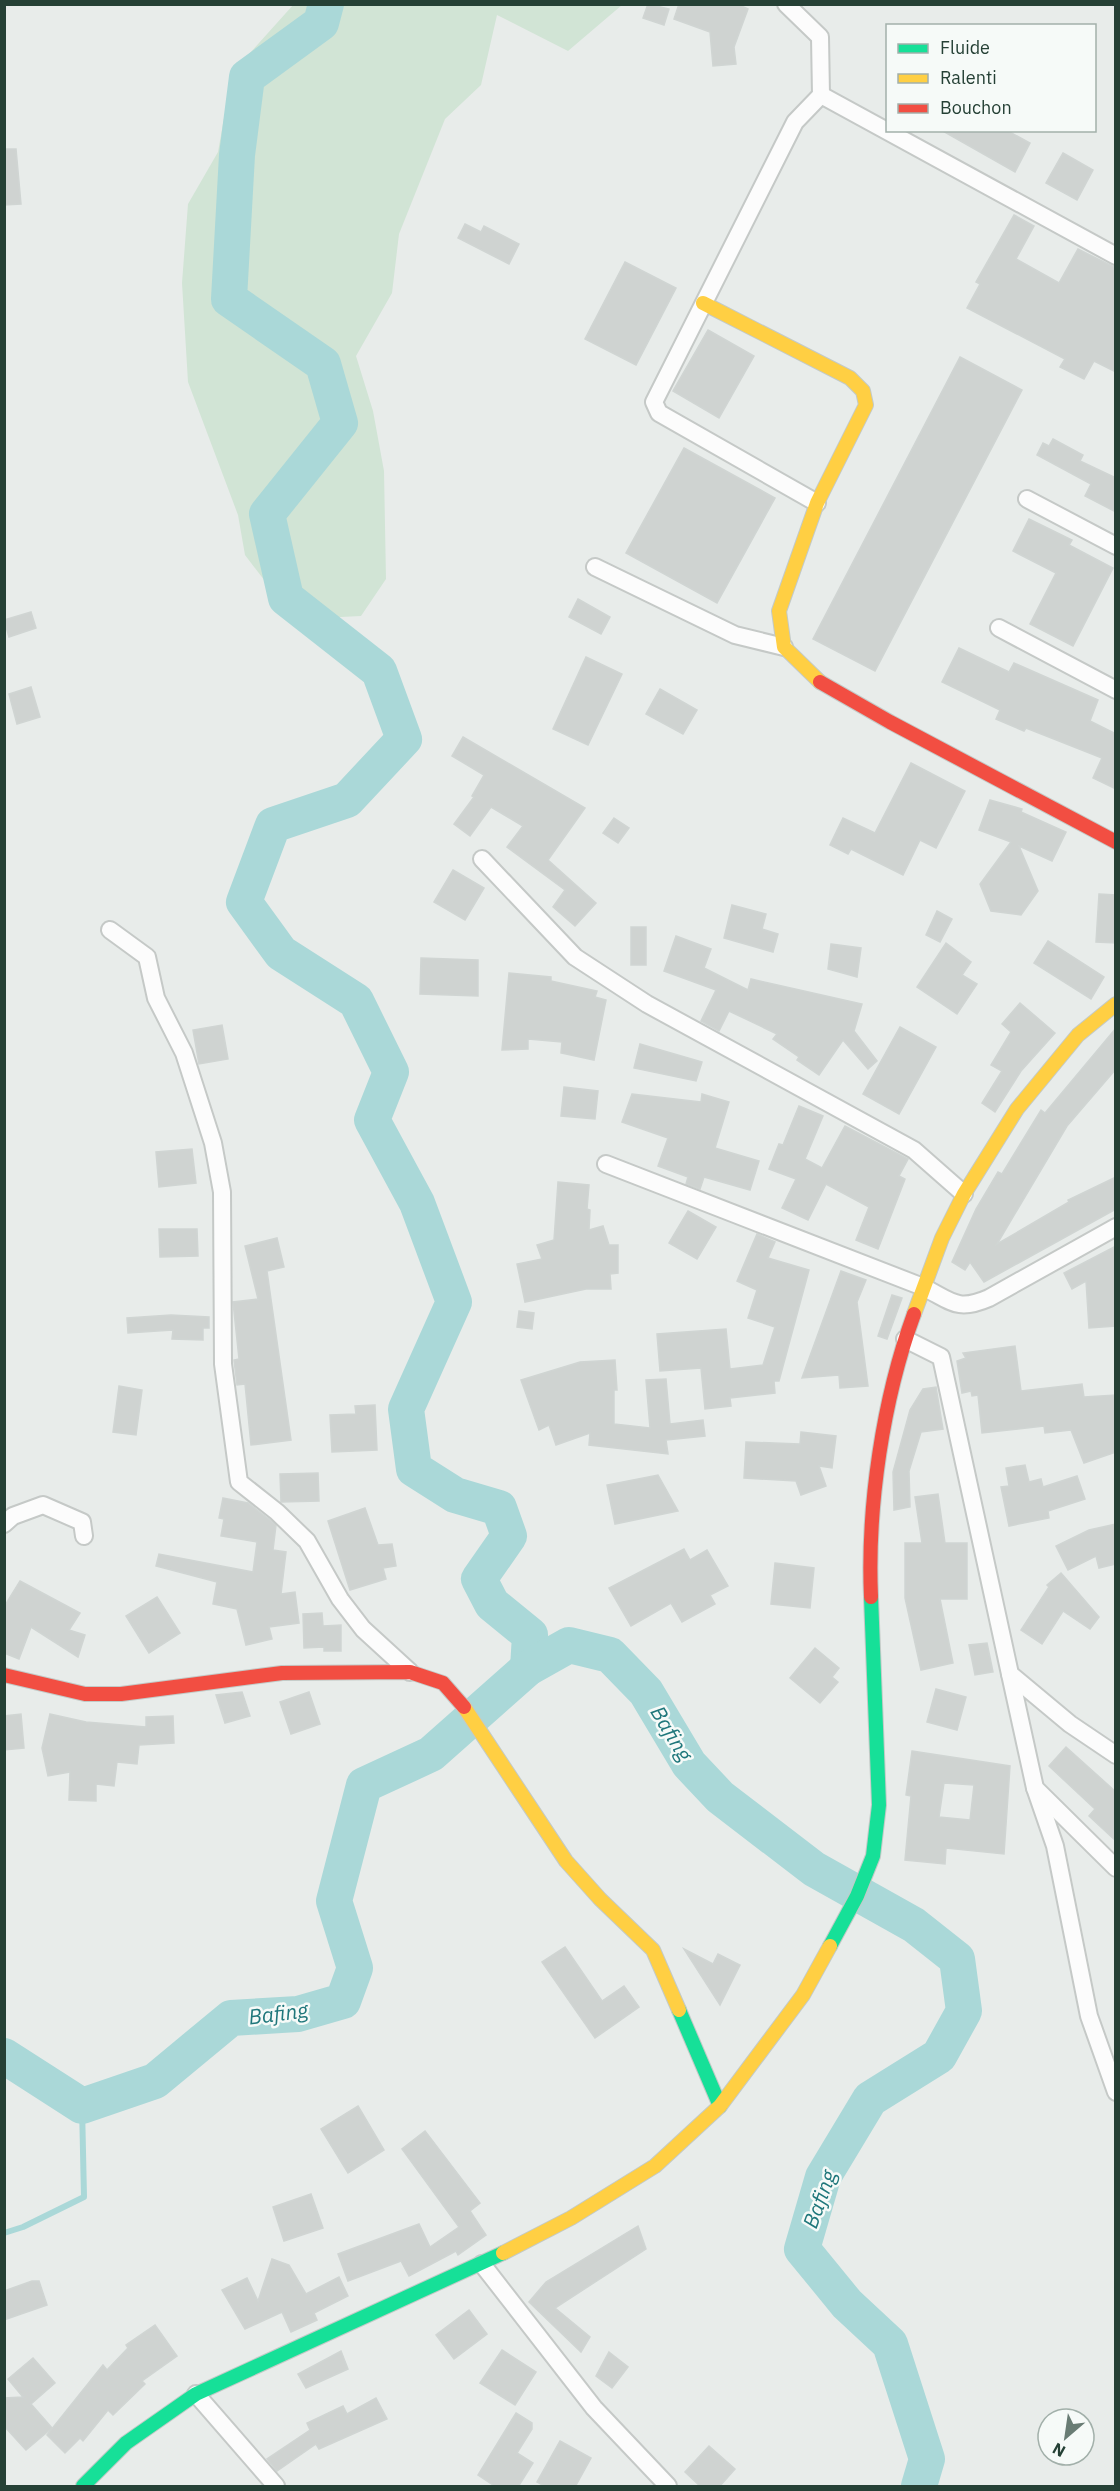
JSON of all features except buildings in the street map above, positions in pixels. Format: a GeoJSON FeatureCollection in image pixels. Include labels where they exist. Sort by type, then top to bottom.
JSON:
{"type":"FeatureCollection","features":[{"type":"Feature","properties":{"kind":"main road"},"geometry":{"type":"LineString","coordinates":[[704,303],[850,378],[863,392],[866,405],[817,503],[779,611],[784,647],[819,681],[890,722],[1116,842]]}},
{"type":"Feature","properties":{"kind":"main road"},"geometry":{"type":"LineString","coordinates":[[83,2487],[126,2443],[196,2394],[482,2264],[571,2218],[655,2166],[720,2106],[803,1995],[856,1896],[873,1856],[879,1805],[869,1559],[876,1469],[905,1339],[942,1239],[964,1194],[1017,1109],[1078,1035],[1116,1004]]}},
{"type":"Feature","properties":{"kind":"main road"},"geometry":{"type":"LineString","coordinates":[[4,1675],[85,1694],[121,1694],[282,1673],[410,1672],[443,1683],[467,1710],[488,1740],[566,1861],[600,1899],[653,1950],[720,2106]]}},
{"type":"Feature","properties":{"kind":"street"},"geometry":{"type":"LineString","coordinates":[[786,4],[820,37],[821,95],[795,122],[654,402],[658,413],[817,503]]}},
{"type":"Feature","properties":{"kind":"street"},"geometry":{"type":"LineString","coordinates":[[821,95],[886,130]]}},
{"type":"Feature","properties":{"kind":"street"},"geometry":{"type":"LineString","coordinates":[[889,132],[1116,256]]}},
{"type":"Feature","properties":{"kind":"street"},"geometry":{"type":"LineString","coordinates":[[1027,499],[1116,546]]}},
{"type":"Feature","properties":{"kind":"street"},"geometry":{"type":"LineString","coordinates":[[595,567],[735,635],[784,647]]}},
{"type":"Feature","properties":{"kind":"street"},"geometry":{"type":"LineString","coordinates":[[999,628],[1116,690]]}},
{"type":"Feature","properties":{"kind":"street"},"geometry":{"type":"LineString","coordinates":[[482,859],[575,957],[647,1004],[914,1150],[964,1194]]}},
{"type":"Feature","properties":{"kind":"street"},"geometry":{"type":"LineString","coordinates":[[110,930],[147,957],[156,998],[184,1053],[213,1143],[222,1192],[223,1364],[239,1482],[277,1512],[307,1541],[340,1599],[363,1629],[410,1672]]}},
{"type":"Feature","properties":{"kind":"street"},"geometry":{"type":"LineString","coordinates":[[606,1164],[923,1287],[958,1305],[967,1306],[989,1298],[1116,1227]]}},
{"type":"Feature","properties":{"kind":"street"},"geometry":{"type":"LineString","coordinates":[[905,1339],[941,1357],[1035,1788],[1055,1846],[1089,2016],[1116,2092]]}},
{"type":"Feature","properties":{"kind":"street"},"geometry":{"type":"LineString","coordinates":[[4,1524],[13,1516],[43,1505],[81,1522],[84,1536]]}},
{"type":"Feature","properties":{"kind":"street"},"geometry":{"type":"LineString","coordinates":[[1010,1674],[1070,1724],[1116,1755]]}},
{"type":"Feature","properties":{"kind":"street"},"geometry":{"type":"LineString","coordinates":[[1035,1788],[1116,1868]]}},
{"type":"Feature","properties":{"kind":"street"},"geometry":{"type":"LineString","coordinates":[[482,2264],[594,2408],[668,2487]]}},
{"type":"Feature","properties":{"kind":"street"},"geometry":{"type":"LineString","coordinates":[[196,2394],[276,2487]]}},
{"type":"Feature","properties":{"kind":"green space"},"geometry":{"type":"Polygon","coordinates":[[[294,4],[622,5],[568,51],[497,15],[481,85],[445,119],[399,234],[392,293],[356,356],[373,411],[384,471],[386,579],[361,616],[300,619],[271,589],[245,555],[238,515],[188,382],[182,283],[188,204],[218,152],[232,73],[294,4]]]}},
{"type":"Feature","properties":{"kind":"waterway"},"geometry":{"type":"LineString","coordinates":[[326,4],[321,23],[247,77],[237,155],[229,299],[323,364],[340,423],[267,514],[286,598],[379,671],[404,739],[347,800],[273,825],[244,902],[281,953],[356,1001],[391,1072],[372,1120],[417,1203],[454,1302],[406,1409],[414,1469],[455,1495],[499,1508],[509,1536],[479,1579],[492,1604],[530,1635],[528,1668]]}},
{"type":"Feature","properties":{"kind":"waterway","name":"Bafing"},"geometry":{"type":"LineString","coordinates":[[4,2056],[82,2106],[155,2081],[231,2018],[298,2014],[343,2001],[355,1968],[334,1901],[364,1785],[431,1754],[528,1668],[569,1645],[610,1655],[646,1692],[689,1764],[720,1797],[814,1869],[914,1925],[957,1959],[964,2011],[939,2056],[870,2099],[823,2177],[802,2249],[847,2304],[890,2344],[927,2459],[919,2486]]}},
{"type":"Feature","properties":{"kind":"waterway"},"geometry":{"type":"LineString","coordinates":[[4,2233],[23,2227],[84,2197],[82,2106]]}},
{"type":"Feature","properties":{"kind":"traffic: fast"},"geometry":{"type":"LineString","coordinates":[[830,1946],[857,1896],[873,1856],[879,1805],[871,1597]]}},
{"type":"Feature","properties":{"kind":"traffic: fast"},"geometry":{"type":"LineString","coordinates":[[679,2010],[720,2106]]}},
{"type":"Feature","properties":{"kind":"traffic: fast"},"geometry":{"type":"LineString","coordinates":[[83,2486],[126,2443],[196,2394],[503,2253]]}},
{"type":"Feature","properties":{"kind":"traffic: slow"},"geometry":{"type":"LineString","coordinates":[[703,303],[850,378],[863,391],[866,405],[817,503],[779,611],[784,647],[820,682]]}},
{"type":"Feature","properties":{"kind":"traffic: slow"},"geometry":{"type":"LineString","coordinates":[[914,1314],[942,1238],[964,1194],[1017,1109],[1078,1035],[1116,1004]]}},
{"type":"Feature","properties":{"kind":"traffic: slow"},"geometry":{"type":"LineString","coordinates":[[464,1707],[566,1861],[600,1899],[653,1950],[679,2010]]}},
{"type":"Feature","properties":{"kind":"traffic: slow"},"geometry":{"type":"LineString","coordinates":[[503,2253],[571,2218],[655,2166],[720,2106],[803,1995],[830,1946]]}},
{"type":"Feature","properties":{"kind":"traffic: jam"},"geometry":{"type":"LineString","coordinates":[[820,682],[890,722],[1116,842]]}},
{"type":"Feature","properties":{"kind":"traffic: jam"},"geometry":{"type":"LineString","coordinates":[[871,1597],[870,1562],[879,1453],[894,1381],[914,1314]]}},
{"type":"Feature","properties":{"kind":"traffic: jam"},"geometry":{"type":"LineString","coordinates":[[4,1675],[85,1694],[121,1694],[282,1673],[410,1672],[443,1683],[464,1707]]}}]}
